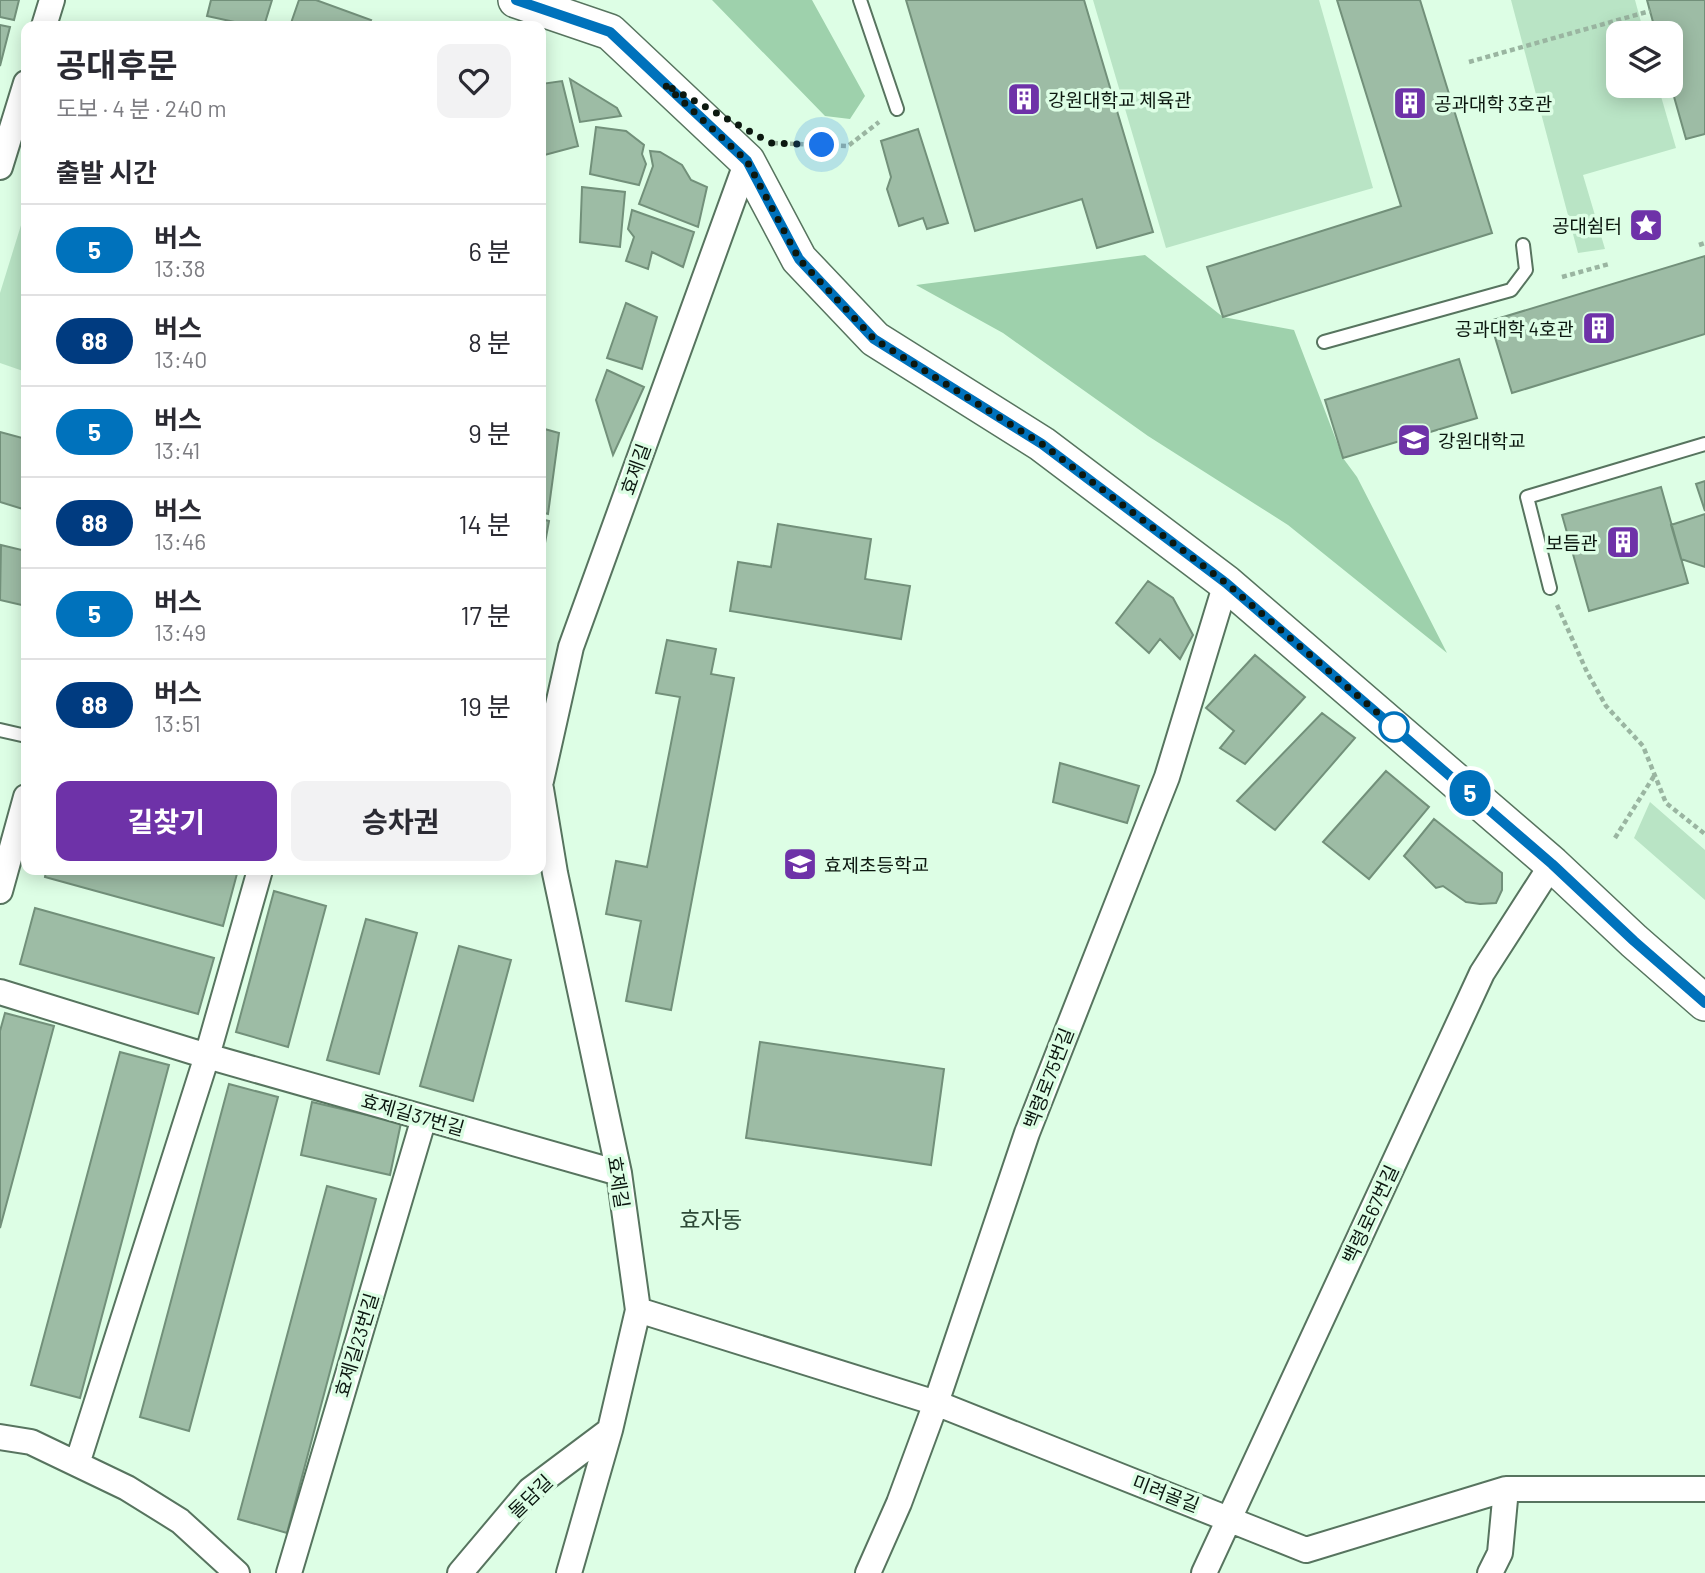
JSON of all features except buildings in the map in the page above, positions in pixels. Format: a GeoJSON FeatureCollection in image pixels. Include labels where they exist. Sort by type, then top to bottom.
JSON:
{"type":"FeatureCollection","features":[{"type":"Feature","properties":{"kind":"street"},"geometry":{"type":"LineString","coordinates":[[46,21],[52,0]]}},
{"type":"Feature","properties":{"kind":"street"},"geometry":{"type":"LineString","coordinates":[[516,0],[610,32],[759,152],[799,259],[874,339],[1042,444],[1226,583],[1552,864],[1705,1003]]}},
{"type":"Feature","properties":{"kind":"street"},"geometry":{"type":"LineString","coordinates":[[0,167],[21,99]]}},
{"type":"Feature","properties":{"kind":"street","name":"효제길"},"geometry":{"type":"LineString","coordinates":[[546,758],[571,646],[759,152]]}},
{"type":"Feature","properties":{"kind":"street","name":"백령로75번길"},"geometry":{"type":"LineString","coordinates":[[868,1573],[900,1503],[1027,1133],[1167,777],[1226,583]]}},
{"type":"Feature","properties":{"kind":"street"},"geometry":{"type":"LineString","coordinates":[[0,891],[21,815]]}},
{"type":"Feature","properties":{"kind":"street","name":"효제길"},"geometry":{"type":"LineString","coordinates":[[546,848],[548,871],[619,1173],[638,1310],[610,1430],[569,1573]]}},
{"type":"Feature","properties":{"kind":"street","name":"백령로67번길"},"geometry":{"type":"LineString","coordinates":[[1204,1573],[1482,973],[1552,864]]}},
{"type":"Feature","properties":{"kind":"street"},"geometry":{"type":"LineString","coordinates":[[77,1464],[207,1056],[259,875]]}},
{"type":"Feature","properties":{"kind":"street","name":"효제길37번길"},"geometry":{"type":"LineString","coordinates":[[0,992],[207,1056],[619,1173]]}},
{"type":"Feature","properties":{"kind":"street","name":"효제길23번길"},"geometry":{"type":"LineString","coordinates":[[289,1573],[424,1118]]}},
{"type":"Feature","properties":{"kind":"street","name":"미려골길"},"geometry":{"type":"LineString","coordinates":[[638,1310],[936,1403],[1306,1550],[1506,1489],[1705,1489]]}},
{"type":"Feature","properties":{"kind":"street","name":"돌담길"},"geometry":{"type":"LineString","coordinates":[[460,1573],[530,1490],[610,1430]]}},
{"type":"Feature","properties":{"kind":"street"},"geometry":{"type":"LineString","coordinates":[[0,1437],[31,1442],[127,1488],[180,1521],[237,1573]]}},
{"type":"Feature","properties":{"kind":"street"},"geometry":{"type":"LineString","coordinates":[[1490,1573],[1500,1553],[1506,1489]]}},
{"type":"Feature","properties":{"kind":"lane"},"geometry":{"type":"LineString","coordinates":[[860,0],[897,110]]}},
{"type":"Feature","properties":{"kind":"lane"},"geometry":{"type":"LineString","coordinates":[[1324,342],[1511,290],[1526,270],[1523,245]]}},
{"type":"Feature","properties":{"kind":"lane"},"geometry":{"type":"LineString","coordinates":[[1550,588],[1527,497],[1705,444]]}},
{"type":"Feature","properties":{"kind":"lane"},"geometry":{"type":"LineString","coordinates":[[0,730],[21,735]]}},
{"type":"Feature","properties":{"kind":"path"},"geometry":{"type":"LineString","coordinates":[[1469,62],[1650,11]]}},
{"type":"Feature","properties":{"kind":"path"},"geometry":{"type":"LineString","coordinates":[[759,152],[848,146],[897,110]]}},
{"type":"Feature","properties":{"kind":"path"},"geometry":{"type":"LineString","coordinates":[[1562,276],[1609,264]]}},
{"type":"Feature","properties":{"kind":"path"},"geometry":{"type":"LineString","coordinates":[[1568,632],[1606,706],[1643,746],[1666,803],[1705,834]]}},
{"type":"Feature","properties":{"kind":"path"},"geometry":{"type":"LineString","coordinates":[[1615,838],[1655,775]]}},
{"type":"Feature","properties":{"kind":"green space"},"geometry":{"type":"Polygon","coordinates":[[[712,0],[812,0],[865,96],[850,119],[825,116],[712,0]]]}},
{"type":"Feature","properties":{"kind":"green space"},"geometry":{"type":"Polygon","coordinates":[[[1093,0],[1319,0],[1373,188],[1166,248],[1093,0]]]}},
{"type":"Feature","properties":{"kind":"green space"},"geometry":{"type":"Polygon","coordinates":[[[1511,0],[1635,0],[1641,21],[1606,21],[1606,98],[1661,98],[1676,148],[1583,175],[1605,249],[1578,253],[1511,0]]]}},
{"type":"Feature","properties":{"kind":"green space"},"geometry":{"type":"Polygon","coordinates":[[[21,225],[21,370],[0,363],[0,293],[21,225]]]}},
{"type":"Feature","properties":{"kind":"green space"},"geometry":{"type":"Polygon","coordinates":[[[1145,255],[1223,317],[1294,330],[1343,458],[1357,477],[1447,653],[1288,525],[1148,436],[1003,333],[916,285],[1145,255]]]}},
{"type":"Feature","properties":{"kind":"green space"},"geometry":{"type":"Polygon","coordinates":[[[1650,802],[1705,850],[1705,900],[1634,838],[1650,802]]]}},
{"type":"Feature","properties":{"kind":"bus line","name":"5"},"geometry":{"type":"LineString","coordinates":[[516,0],[610,32],[747,161],[799,259],[874,339],[1042,444],[1226,583],[1552,864],[1705,1003]]}},
{"type":"Feature","properties":{"kind":"place","name":"강원대학교 체육관"},"geometry":{"type":"Point","coordinates":[1024,99]}},
{"type":"Feature","properties":{"kind":"place","name":"공과대학 3호관"},"geometry":{"type":"Point","coordinates":[1410,103]}},
{"type":"Feature","properties":{"kind":"place","name":"공대쉼터"},"geometry":{"type":"Point","coordinates":[1646,225]}},
{"type":"Feature","properties":{"kind":"place","name":"공과대학 4호관"},"geometry":{"type":"Point","coordinates":[1599,328]}},
{"type":"Feature","properties":{"kind":"place","name":"강원대학교"},"geometry":{"type":"Point","coordinates":[1414,440]}},
{"type":"Feature","properties":{"kind":"place","name":"보듬관"},"geometry":{"type":"Point","coordinates":[1623,542]}},
{"type":"Feature","properties":{"kind":"place","name":"효제초등학교"},"geometry":{"type":"Point","coordinates":[800,864]}},
{"type":"Feature","properties":{"kind":"district","name":"효자동"},"geometry":{"type":"Point","coordinates":[711,1219]}},
{"type":"Feature","properties":{"kind":"route"},"geometry":{"type":"LineString","coordinates":[[822,145],[771,143],[664,84],[747,161],[799,259],[874,339],[1042,444],[1226,583],[1394,727]]}}]}
